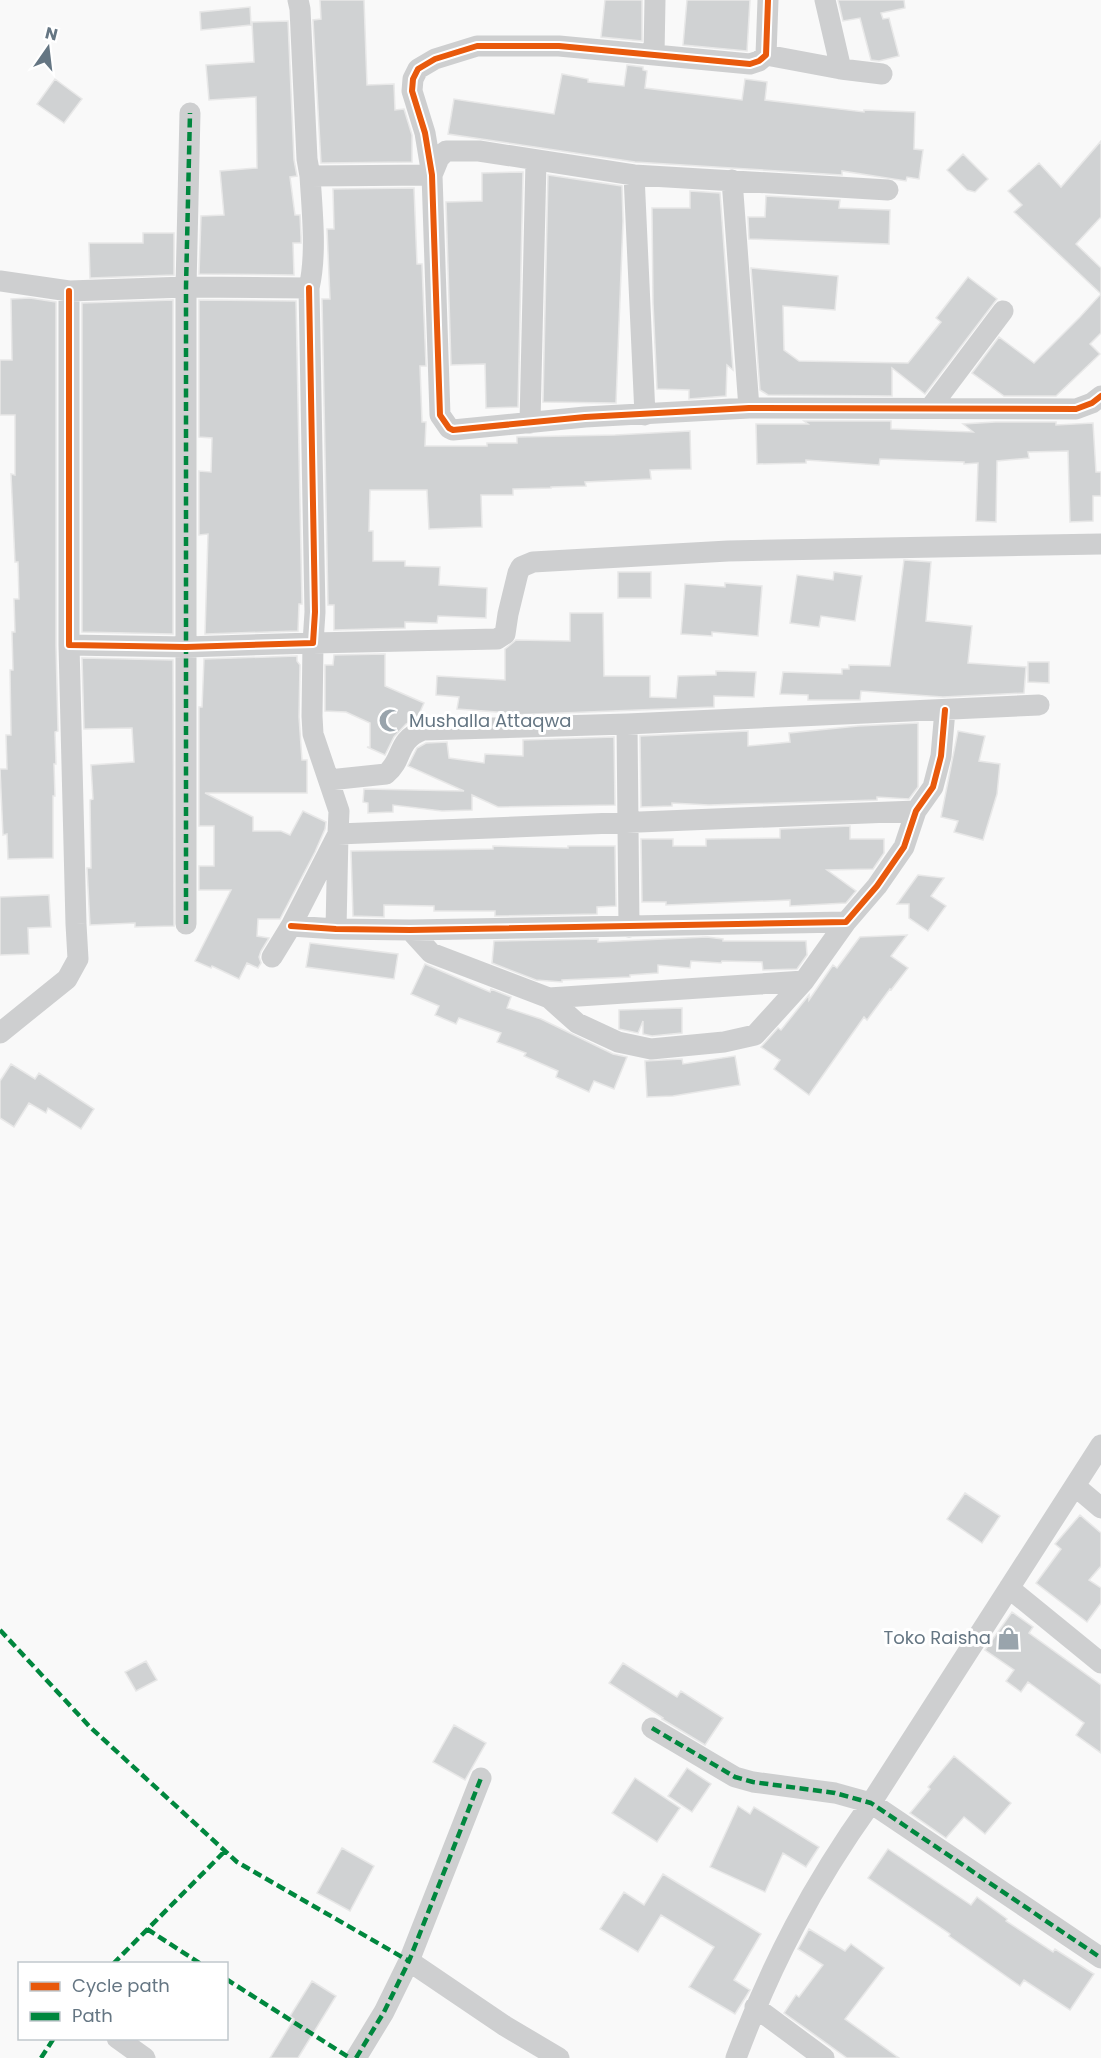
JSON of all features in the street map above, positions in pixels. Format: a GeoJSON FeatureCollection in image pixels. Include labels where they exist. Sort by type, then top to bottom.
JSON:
{"type":"FeatureCollection","features":[{"type":"Feature","properties":{"kind":"street"},"geometry":{"type":"LineString","coordinates":[[298,0],[307,159],[314,227],[312,275],[309,288],[315,612],[312,716],[313,734],[339,811],[336,929]]}},
{"type":"Feature","properties":{"kind":"street"},"geometry":{"type":"LineString","coordinates":[[654,55],[655,0]]}},
{"type":"Feature","properties":{"kind":"street"},"geometry":{"type":"LineString","coordinates":[[768,0],[766,55],[750,64],[559,46],[477,46],[435,59],[418,69],[412,91],[425,134],[432,175],[440,415],[449,428],[453,430],[585,417],[749,408],[1076,409],[1092,403],[1101,396]]}},
{"type":"Feature","properties":{"kind":"street"},"geometry":{"type":"LineString","coordinates":[[825,0],[841,69]]}},
{"type":"Feature","properties":{"kind":"street"},"geometry":{"type":"LineString","coordinates":[[766,55],[882,74]]}},
{"type":"Feature","properties":{"kind":"street"},"geometry":{"type":"LineString","coordinates":[[186,924],[186,288],[190,113]]}},
{"type":"Feature","properties":{"kind":"street"},"geometry":{"type":"LineString","coordinates":[[432,175],[439,158],[446,151],[479,152],[634,176],[888,190]]}},
{"type":"Feature","properties":{"kind":"street"},"geometry":{"type":"LineString","coordinates":[[530,423],[536,161]]}},
{"type":"Feature","properties":{"kind":"street"},"geometry":{"type":"LineString","coordinates":[[310,176],[432,175]]}},
{"type":"Feature","properties":{"kind":"street"},"geometry":{"type":"LineString","coordinates":[[634,176],[645,415]]}},
{"type":"Feature","properties":{"kind":"street"},"geometry":{"type":"LineString","coordinates":[[732,180],[749,408]]}},
{"type":"Feature","properties":{"kind":"street"},"geometry":{"type":"LineString","coordinates":[[0,281],[69,291],[309,288]]}},
{"type":"Feature","properties":{"kind":"street"},"geometry":{"type":"LineString","coordinates":[[0,1034],[67,979],[78,959],[75,924],[69,645],[69,291]]}},
{"type":"Feature","properties":{"kind":"street"},"geometry":{"type":"LineString","coordinates":[[930,408],[1003,311]]}},
{"type":"Feature","properties":{"kind":"street"},"geometry":{"type":"LineString","coordinates":[[69,645],[186,647],[497,639],[506,634],[508,614],[518,573],[521,567],[533,562],[728,551],[1101,544]]}},
{"type":"Feature","properties":{"kind":"street"},"geometry":{"type":"LineString","coordinates":[[328,780],[386,774],[393,768],[403,745],[411,735],[423,730],[627,724],[1039,705]]}},
{"type":"Feature","properties":{"kind":"street"},"geometry":{"type":"LineString","coordinates":[[410,930],[431,953],[549,998],[578,1023],[618,1042],[651,1049],[724,1042],[755,1035],[804,981],[846,922],[878,886],[904,848],[916,811],[933,787],[941,756],[945,710]]}},
{"type":"Feature","properties":{"kind":"street"},"geometry":{"type":"LineString","coordinates":[[627,724],[629,927]]}},
{"type":"Feature","properties":{"kind":"street"},"geometry":{"type":"LineString","coordinates":[[338,834],[916,811]]}},
{"type":"Feature","properties":{"kind":"street"},"geometry":{"type":"LineString","coordinates":[[272,957],[291,926],[338,834]]}},
{"type":"Feature","properties":{"kind":"street"},"geometry":{"type":"LineString","coordinates":[[291,926],[410,930],[846,922]]}},
{"type":"Feature","properties":{"kind":"street"},"geometry":{"type":"LineString","coordinates":[[549,998],[804,981]]}},
{"type":"Feature","properties":{"kind":"street"},"geometry":{"type":"LineString","coordinates":[[736,2058],[755,2007],[792,1928],[838,1850],[871,1803],[1101,1445]]}},
{"type":"Feature","properties":{"kind":"street"},"geometry":{"type":"LineString","coordinates":[[1075,1486],[1101,1508]]}},
{"type":"Feature","properties":{"kind":"street"},"geometry":{"type":"LineString","coordinates":[[1009,1588],[1101,1663]]}},
{"type":"Feature","properties":{"kind":"street"},"geometry":{"type":"LineString","coordinates":[[652,1728],[735,1777],[753,1782],[835,1793],[871,1803],[1101,1958]]}},
{"type":"Feature","properties":{"kind":"street"},"geometry":{"type":"LineString","coordinates":[[356,2058],[384,2012],[410,1961],[481,1778]]}},
{"type":"Feature","properties":{"kind":"street"},"geometry":{"type":"LineString","coordinates":[[410,1961],[505,2026],[559,2058]]}},
{"type":"Feature","properties":{"kind":"street"},"geometry":{"type":"LineString","coordinates":[[755,2007],[824,2058]]}},
{"type":"Feature","properties":{"kind":"street"},"geometry":{"type":"LineString","coordinates":[[120,2040],[145,2058]]}},
{"type":"Feature","properties":{"kind":"building"},"geometry":{"type":"Polygon","coordinates":[[[320,0],[364,0],[367,85],[394,84],[395,110],[404,109],[412,135],[412,162],[321,163],[313,20],[321,19],[320,0]]]}},
{"type":"Feature","properties":{"kind":"building"},"geometry":{"type":"Polygon","coordinates":[[[605,0],[642,0],[642,41],[601,37],[605,0]]]}},
{"type":"Feature","properties":{"kind":"building"},"geometry":{"type":"Polygon","coordinates":[[[687,0],[750,0],[747,51],[683,45],[687,0]]]}},
{"type":"Feature","properties":{"kind":"building"},"geometry":{"type":"Polygon","coordinates":[[[838,0],[904,0],[905,8],[881,13],[883,19],[889,18],[899,56],[879,61],[871,60],[860,18],[843,21],[838,0]]]}},
{"type":"Feature","properties":{"kind":"building"},"geometry":{"type":"Polygon","coordinates":[[[250,7],[251,25],[201,30],[200,12],[250,7]]]}},
{"type":"Feature","properties":{"kind":"building"},"geometry":{"type":"Polygon","coordinates":[[[288,21],[294,160],[297,176],[290,177],[295,215],[300,215],[301,237],[301,243],[293,243],[294,275],[199,274],[201,216],[224,215],[220,171],[257,168],[256,97],[209,100],[206,65],[254,62],[252,22],[288,21]]]}},
{"type":"Feature","properties":{"kind":"building"},"geometry":{"type":"Polygon","coordinates":[[[627,65],[643,67],[643,70],[647,71],[645,88],[742,100],[745,79],[767,82],[765,100],[864,112],[864,110],[915,112],[914,149],[923,150],[919,179],[907,177],[906,181],[842,171],[842,175],[635,162],[448,134],[454,99],[554,114],[562,74],[588,79],[588,82],[624,86],[627,65]]]}},
{"type":"Feature","properties":{"kind":"building"},"geometry":{"type":"Polygon","coordinates":[[[55,79],[82,99],[64,123],[37,104],[55,79]]]}},
{"type":"Feature","properties":{"kind":"building"},"geometry":{"type":"Polygon","coordinates":[[[1101,141],[1101,217],[1076,244],[1101,268],[1101,294],[1014,212],[1022,205],[1008,191],[1039,163],[1061,187],[1101,141]]]}},
{"type":"Feature","properties":{"kind":"building"},"geometry":{"type":"Polygon","coordinates":[[[963,154],[988,179],[975,192],[967,190],[947,170],[963,154]]]}},
{"type":"Feature","properties":{"kind":"building"},"geometry":{"type":"Polygon","coordinates":[[[523,172],[518,407],[486,408],[485,364],[451,365],[446,202],[482,201],[482,173],[523,172]]]}},
{"type":"Feature","properties":{"kind":"building"},"geometry":{"type":"Polygon","coordinates":[[[548,175],[622,186],[623,221],[616,403],[543,402],[548,175]]]}},
{"type":"Feature","properties":{"kind":"building"},"geometry":{"type":"Polygon","coordinates":[[[414,188],[417,264],[422,264],[426,366],[420,366],[422,422],[426,422],[425,446],[487,446],[487,443],[517,443],[517,437],[690,431],[691,469],[650,470],[651,479],[585,482],[586,486],[513,489],[513,495],[481,495],[482,527],[429,529],[427,490],[370,490],[369,531],[373,531],[373,561],[405,561],[405,566],[440,567],[439,585],[487,588],[486,618],[438,616],[437,623],[405,622],[405,628],[334,630],[334,605],[328,605],[322,299],[330,299],[327,229],[334,229],[333,189],[414,188]]]}},
{"type":"Feature","properties":{"kind":"building"},"geometry":{"type":"Polygon","coordinates":[[[690,191],[720,193],[733,370],[727,365],[726,396],[689,399],[689,390],[657,389],[652,208],[690,208],[690,191]]]}},
{"type":"Feature","properties":{"kind":"building"},"geometry":{"type":"Polygon","coordinates":[[[766,196],[840,200],[839,208],[890,210],[889,244],[749,239],[748,217],[765,217],[766,196]]]}},
{"type":"Feature","properties":{"kind":"building"},"geometry":{"type":"Polygon","coordinates":[[[143,233],[174,233],[174,275],[90,278],[89,243],[143,243],[143,233]]]}},
{"type":"Feature","properties":{"kind":"building"},"geometry":{"type":"Polygon","coordinates":[[[751,268],[838,276],[835,310],[783,306],[784,350],[799,361],[908,363],[941,322],[936,318],[968,277],[997,299],[925,394],[892,368],[892,396],[768,395],[760,390],[751,268]]]}},
{"type":"Feature","properties":{"kind":"building"},"geometry":{"type":"Polygon","coordinates":[[[1101,294],[1101,333],[1090,344],[1100,354],[1056,396],[1004,396],[972,373],[999,337],[1034,363],[1101,294]]]}},
{"type":"Feature","properties":{"kind":"building"},"geometry":{"type":"Polygon","coordinates":[[[30,298],[56,302],[58,731],[55,732],[53,858],[8,859],[7,834],[3,835],[0,769],[7,769],[6,735],[11,735],[12,632],[15,632],[14,599],[19,599],[11,474],[15,475],[15,415],[0,415],[0,360],[12,360],[11,299],[30,298]]]}},
{"type":"Feature","properties":{"kind":"building"},"geometry":{"type":"Polygon","coordinates":[[[173,300],[173,634],[82,632],[82,303],[173,300]]]}},
{"type":"Feature","properties":{"kind":"building"},"geometry":{"type":"Polygon","coordinates":[[[199,300],[296,301],[302,604],[299,604],[298,631],[205,634],[208,534],[199,535],[199,471],[211,472],[212,438],[199,437],[199,300]]]}},
{"type":"Feature","properties":{"kind":"building"},"geometry":{"type":"Polygon","coordinates":[[[804,421],[891,421],[891,429],[973,432],[963,424],[1093,423],[1096,472],[1101,472],[1101,496],[1093,496],[1093,521],[1070,522],[1068,451],[1028,452],[1029,458],[997,461],[996,522],[976,521],[978,463],[880,459],[879,465],[806,460],[806,463],[757,464],[756,424],[808,424],[804,421]]]}},
{"type":"Feature","properties":{"kind":"building"},"geometry":{"type":"Polygon","coordinates":[[[904,560],[931,562],[926,621],[972,626],[968,663],[1026,667],[1024,693],[943,697],[861,691],[860,700],[808,700],[808,695],[780,694],[783,672],[842,674],[842,669],[849,669],[849,665],[890,666],[904,560]]]}},
{"type":"Feature","properties":{"kind":"building"},"geometry":{"type":"Polygon","coordinates":[[[618,572],[651,572],[651,598],[618,598],[618,572]]]}},
{"type":"Feature","properties":{"kind":"building"},"geometry":{"type":"Polygon","coordinates":[[[834,572],[862,576],[855,621],[821,616],[819,627],[790,623],[797,575],[833,580],[834,572]]]}},
{"type":"Feature","properties":{"kind":"building"},"geometry":{"type":"Polygon","coordinates":[[[725,583],[762,586],[758,636],[712,632],[712,636],[681,634],[685,584],[725,587],[725,583]]]}},
{"type":"Feature","properties":{"kind":"building"},"geometry":{"type":"Polygon","coordinates":[[[570,613],[603,613],[604,676],[650,676],[650,697],[676,698],[678,676],[716,675],[716,671],[756,672],[754,697],[714,696],[714,707],[511,715],[511,713],[457,709],[459,697],[436,695],[437,676],[505,680],[505,649],[516,640],[570,641],[570,613]]]}},
{"type":"Feature","properties":{"kind":"building"},"geometry":{"type":"Polygon","coordinates":[[[385,654],[385,686],[424,703],[417,719],[406,724],[394,737],[385,755],[367,747],[370,747],[370,723],[346,712],[325,711],[325,665],[333,665],[334,655],[385,654]]]}},
{"type":"Feature","properties":{"kind":"building"},"geometry":{"type":"Polygon","coordinates":[[[297,656],[300,665],[299,717],[302,760],[307,760],[307,793],[205,793],[253,817],[253,831],[281,831],[290,835],[303,811],[326,822],[315,852],[280,919],[258,919],[257,936],[269,938],[261,951],[259,957],[261,963],[258,968],[247,963],[239,979],[212,966],[211,968],[195,961],[231,890],[199,890],[199,866],[214,866],[214,826],[199,826],[199,707],[202,707],[204,659],[297,656]]]}},
{"type":"Feature","properties":{"kind":"building"},"geometry":{"type":"Polygon","coordinates":[[[82,658],[173,660],[174,926],[135,927],[135,923],[90,925],[87,868],[91,868],[90,800],[93,799],[91,765],[134,762],[132,728],[84,729],[82,658]]]}},
{"type":"Feature","properties":{"kind":"building"},"geometry":{"type":"Polygon","coordinates":[[[1028,662],[1049,662],[1049,683],[1028,682],[1028,662]]]}},
{"type":"Feature","properties":{"kind":"building"},"geometry":{"type":"Polygon","coordinates":[[[918,723],[918,787],[909,799],[877,797],[877,800],[709,805],[672,803],[672,806],[641,807],[640,736],[748,731],[748,746],[790,742],[789,733],[918,723]]]}},
{"type":"Feature","properties":{"kind":"building"},"geometry":{"type":"Polygon","coordinates":[[[958,731],[985,736],[979,761],[1000,764],[997,794],[983,840],[954,832],[958,821],[941,817],[958,731]]]}},
{"type":"Feature","properties":{"kind":"building"},"geometry":{"type":"Polygon","coordinates":[[[614,737],[615,805],[498,807],[472,795],[472,810],[442,811],[393,805],[393,812],[368,813],[368,803],[363,802],[364,789],[464,791],[408,766],[417,748],[426,743],[447,742],[449,758],[484,763],[485,754],[523,756],[523,740],[614,737]]]}},
{"type":"Feature","properties":{"kind":"building"},"geometry":{"type":"Polygon","coordinates":[[[850,826],[850,839],[884,839],[884,853],[873,869],[827,870],[856,891],[846,903],[790,906],[790,900],[666,905],[666,902],[642,902],[641,839],[673,839],[673,846],[706,846],[706,839],[780,838],[780,829],[850,826]]]}},
{"type":"Feature","properties":{"kind":"building"},"geometry":{"type":"Polygon","coordinates":[[[493,846],[568,848],[568,846],[615,846],[616,906],[597,907],[597,914],[495,916],[495,911],[434,911],[434,906],[384,905],[384,917],[353,916],[351,851],[493,849],[493,846]]]}},
{"type":"Feature","properties":{"kind":"building"},"geometry":{"type":"Polygon","coordinates":[[[918,875],[944,878],[931,896],[946,906],[928,931],[909,918],[909,904],[897,904],[918,875]]]}},
{"type":"Feature","properties":{"kind":"building"},"geometry":{"type":"Polygon","coordinates":[[[49,895],[51,927],[28,928],[29,954],[0,955],[0,897],[49,895]]]}},
{"type":"Feature","properties":{"kind":"building"},"geometry":{"type":"Polygon","coordinates":[[[907,935],[891,956],[908,968],[867,1020],[864,1017],[809,1095],[774,1069],[780,1060],[761,1047],[778,1028],[781,1030],[809,995],[809,1000],[833,965],[837,968],[860,937],[907,935]]]}},
{"type":"Feature","properties":{"kind":"building"},"geometry":{"type":"Polygon","coordinates":[[[707,937],[723,939],[723,941],[806,941],[807,955],[797,969],[763,970],[762,962],[691,961],[690,968],[658,965],[658,973],[630,975],[630,977],[562,980],[562,982],[536,980],[492,963],[494,941],[598,939],[598,942],[707,937]]]}},
{"type":"Feature","properties":{"kind":"building"},"geometry":{"type":"Polygon","coordinates":[[[310,943],[398,954],[394,979],[306,967],[310,943]]]}},
{"type":"Feature","properties":{"kind":"building"},"geometry":{"type":"Polygon","coordinates":[[[425,964],[490,992],[491,989],[511,997],[507,1008],[541,1019],[613,1054],[627,1057],[614,1089],[594,1081],[589,1092],[556,1077],[558,1071],[524,1056],[526,1053],[497,1042],[501,1033],[459,1018],[456,1024],[435,1015],[439,1006],[411,994],[425,964]]]}},
{"type":"Feature","properties":{"kind":"building"},"geometry":{"type":"Polygon","coordinates":[[[682,1008],[682,1033],[652,1036],[643,1034],[643,1021],[638,1033],[619,1029],[619,1010],[682,1008]]]}},
{"type":"Feature","properties":{"kind":"building"},"geometry":{"type":"Polygon","coordinates":[[[735,1056],[740,1085],[673,1096],[647,1097],[645,1061],[682,1059],[683,1064],[735,1056]]]}},
{"type":"Feature","properties":{"kind":"building"},"geometry":{"type":"Polygon","coordinates":[[[11,1064],[35,1079],[39,1073],[94,1109],[81,1129],[48,1108],[46,1113],[29,1103],[14,1127],[0,1118],[0,1081],[11,1064]]]}},
{"type":"Feature","properties":{"kind":"building"},"geometry":{"type":"Polygon","coordinates":[[[965,1493],[1000,1516],[982,1543],[947,1519],[965,1493]]]}},
{"type":"Feature","properties":{"kind":"building"},"geometry":{"type":"Polygon","coordinates":[[[1080,1515],[1101,1533],[1101,1566],[1089,1580],[1101,1588],[1101,1603],[1087,1622],[1036,1583],[1061,1549],[1055,1544],[1080,1515]]]}},
{"type":"Feature","properties":{"kind":"building"},"geometry":{"type":"Polygon","coordinates":[[[1012,1612],[1033,1627],[1029,1633],[1101,1685],[1101,1753],[1076,1735],[1084,1723],[1028,1682],[1021,1692],[1006,1681],[1014,1670],[985,1650],[1012,1612]]]}},
{"type":"Feature","properties":{"kind":"building"},"geometry":{"type":"Polygon","coordinates":[[[146,1661],[157,1680],[136,1691],[125,1672],[146,1661]]]}},
{"type":"Feature","properties":{"kind":"building"},"geometry":{"type":"Polygon","coordinates":[[[623,1663],[677,1697],[681,1691],[723,1718],[705,1745],[609,1683],[623,1663]]]}},
{"type":"Feature","properties":{"kind":"building"},"geometry":{"type":"Polygon","coordinates":[[[454,1725],[486,1743],[465,1780],[433,1762],[454,1725]]]}},
{"type":"Feature","properties":{"kind":"building"},"geometry":{"type":"Polygon","coordinates":[[[954,1756],[1011,1803],[985,1834],[964,1817],[946,1838],[910,1813],[954,1756]]]}},
{"type":"Feature","properties":{"kind":"building"},"geometry":{"type":"Polygon","coordinates":[[[687,1768],[711,1784],[692,1812],[668,1796],[687,1768]]]}},
{"type":"Feature","properties":{"kind":"building"},"geometry":{"type":"Polygon","coordinates":[[[635,1778],[680,1808],[657,1842],[612,1813],[635,1778]]]}},
{"type":"Feature","properties":{"kind":"building"},"geometry":{"type":"Polygon","coordinates":[[[738,1806],[750,1814],[754,1807],[819,1847],[806,1867],[783,1853],[765,1892],[710,1867],[738,1806]]]}},
{"type":"Feature","properties":{"kind":"building"},"geometry":{"type":"Polygon","coordinates":[[[342,1848],[374,1866],[350,1911],[317,1893],[342,1848]]]}},
{"type":"Feature","properties":{"kind":"building"},"geometry":{"type":"Polygon","coordinates":[[[888,1849],[971,1905],[977,1897],[1007,1919],[1006,1921],[1053,1952],[1055,1949],[1094,1974],[1070,2010],[1024,1980],[1020,1986],[949,1936],[950,1934],[868,1878],[888,1849]]]}},
{"type":"Feature","properties":{"kind":"building"},"geometry":{"type":"Polygon","coordinates":[[[663,1874],[761,1934],[734,1980],[750,1990],[735,2014],[689,1987],[714,1947],[661,1915],[638,1952],[600,1929],[624,1892],[644,1905],[663,1874]]]}},
{"type":"Feature","properties":{"kind":"building"},"geometry":{"type":"Polygon","coordinates":[[[809,1929],[845,1951],[851,1944],[884,1968],[845,2019],[899,2058],[847,2058],[784,2013],[796,1995],[799,1997],[823,1965],[798,1949],[809,1929]]]}},
{"type":"Feature","properties":{"kind":"building"},"geometry":{"type":"Polygon","coordinates":[[[312,1981],[336,1996],[298,2058],[270,2058],[294,2019],[290,2016],[312,1981]]]}},
{"type":"Feature","properties":{"kind":"marked path"},"geometry":{"type":"LineString","coordinates":[[186,924],[186,287],[190,113]]}},
{"type":"Feature","properties":{"kind":"marked path"},"geometry":{"type":"LineString","coordinates":[[0,1630],[90,1727],[237,1862],[409,1961]]}},
{"type":"Feature","properties":{"kind":"marked path"},"geometry":{"type":"LineString","coordinates":[[652,1728],[735,1777],[753,1782],[835,1793],[871,1803],[1101,1958]]}},
{"type":"Feature","properties":{"kind":"marked path"},"geometry":{"type":"LineString","coordinates":[[356,2058],[384,2012],[409,1961],[481,1778]]}},
{"type":"Feature","properties":{"kind":"marked path"},"geometry":{"type":"LineString","coordinates":[[115,1962],[225,1851]]}},
{"type":"Feature","properties":{"kind":"marked path"},"geometry":{"type":"LineString","coordinates":[[147,1929],[198,1962]]}},
{"type":"Feature","properties":{"kind":"marked path"},"geometry":{"type":"LineString","coordinates":[[228,1980],[350,2058]]}},
{"type":"Feature","properties":{"kind":"marked path"},"geometry":{"type":"LineString","coordinates":[[41,2058],[53,2040]]}},
{"type":"Feature","properties":{"kind":"cycle path"},"geometry":{"type":"LineString","coordinates":[[768,0],[766,55],[750,64],[559,46],[477,46],[435,59],[418,69],[413,79],[412,91],[425,133],[432,175],[440,415],[449,428],[453,430],[585,417],[749,408],[1076,409],[1092,403],[1101,396]]}},
{"type":"Feature","properties":{"kind":"cycle path"},"geometry":{"type":"LineString","coordinates":[[69,291],[69,645],[186,647],[313,643],[315,612],[309,288]]}},
{"type":"Feature","properties":{"kind":"cycle path"},"geometry":{"type":"LineString","coordinates":[[291,926],[410,930],[846,922],[877,886],[904,847],[916,811],[933,787],[941,756],[945,710]]}},
{"type":"Feature","properties":{"kind":"place","name":"Mushalla Attaqwa"},"geometry":{"type":"Point","coordinates":[391,721]}},
{"type":"Feature","properties":{"kind":"place","name":"Toko Raisha"},"geometry":{"type":"Point","coordinates":[1009,1638]}}]}
